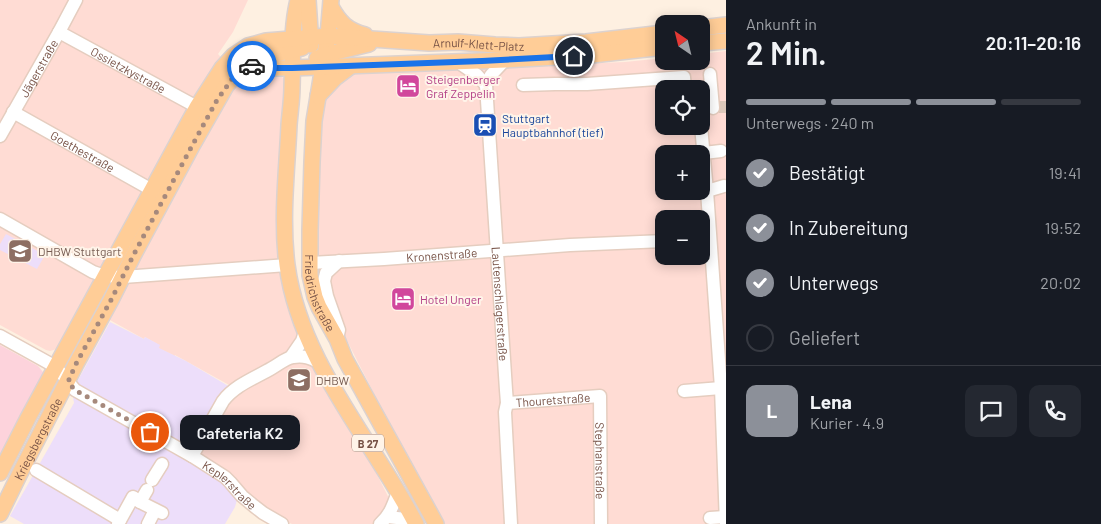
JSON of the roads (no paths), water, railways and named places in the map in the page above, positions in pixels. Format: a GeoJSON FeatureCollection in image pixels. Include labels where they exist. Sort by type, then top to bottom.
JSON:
{"type":"FeatureCollection","features":[{"type":"Feature","properties":{"kind":"main road","name":"B 27"},"geometry":{"type":"LineString","coordinates":[[298,0],[294,15],[310,51]]}},
{"type":"Feature","properties":{"kind":"main road"},"geometry":{"type":"LineString","coordinates":[[308,0],[310,51],[380,41]]}},
{"type":"Feature","properties":{"kind":"main road"},"geometry":{"type":"LineString","coordinates":[[331,4],[340,22],[348,29],[380,41]]}},
{"type":"Feature","properties":{"kind":"main road"},"geometry":{"type":"LineString","coordinates":[[328,36],[331,4]]}},
{"type":"Feature","properties":{"kind":"main road"},"geometry":{"type":"LineString","coordinates":[[256,43],[283,26],[294,15]]}},
{"type":"Feature","properties":{"kind":"main road"},"geometry":{"type":"LineString","coordinates":[[710,27],[726,24]]}},
{"type":"Feature","properties":{"kind":"main road","name":"Arnulf-Klett-Platz"},"geometry":{"type":"LineString","coordinates":[[292,68],[328,36],[380,41],[458,42],[519,46],[586,42],[655,34]]}},
{"type":"Feature","properties":{"kind":"main road","name":"Kriegsbergstraße"},"geometry":{"type":"LineString","coordinates":[[0,473],[197,107],[227,62],[239,52],[256,43],[274,40],[310,51]]}},
{"type":"Feature","properties":{"kind":"main road"},"geometry":{"type":"LineString","coordinates":[[710,42],[726,40]]}},
{"type":"Feature","properties":{"kind":"main road"},"geometry":{"type":"LineString","coordinates":[[376,64],[372,59],[372,54],[380,41]]}},
{"type":"Feature","properties":{"kind":"main road","name":"Arnulf-Klett-Platz"},"geometry":{"type":"LineString","coordinates":[[310,51],[351,66],[504,60],[655,49]]}},
{"type":"Feature","properties":{"kind":"main road","name":"Kriegsbergstraße"},"geometry":{"type":"LineString","coordinates":[[0,514],[123,276],[226,86],[243,70],[257,66],[264,59],[272,55],[280,52],[310,51]]}},
{"type":"Feature","properties":{"kind":"main road","name":"Friedrichstraße"},"geometry":{"type":"LineString","coordinates":[[310,51],[292,68],[284,242],[293,297],[305,332],[320,363],[415,522]]}},
{"type":"Feature","properties":{"kind":"main road","name":"Friedrichstraße"},"geometry":{"type":"LineString","coordinates":[[310,51],[318,96],[314,121],[312,162],[310,263],[315,297],[345,360],[436,524]]}},
{"type":"Feature","properties":{"kind":"main road"},"geometry":{"type":"LineString","coordinates":[[257,66],[292,68]]}},
{"type":"Feature","properties":{"kind":"main road"},"geometry":{"type":"LineString","coordinates":[[318,96],[335,78],[351,66]]}},
{"type":"Feature","properties":{"kind":"main road"},"geometry":{"type":"LineString","coordinates":[[284,242],[310,263]]}},
{"type":"Feature","properties":{"kind":"main road"},"geometry":{"type":"LineString","coordinates":[[305,332],[317,326],[333,333]]}},
{"type":"Feature","properties":{"kind":"street","name":"Jägerstraße"},"geometry":{"type":"LineString","coordinates":[[0,136],[76,0]]}},
{"type":"Feature","properties":{"kind":"street","name":"Ossietzkystraße"},"geometry":{"type":"LineString","coordinates":[[59,32],[197,107]]}},
{"type":"Feature","properties":{"kind":"street"},"geometry":{"type":"LineString","coordinates":[[458,62],[477,75],[486,84],[504,60]]}},
{"type":"Feature","properties":{"kind":"street"},"geometry":{"type":"LineString","coordinates":[[710,74],[710,80]]}},
{"type":"Feature","properties":{"kind":"street"},"geometry":{"type":"LineString","coordinates":[[523,85],[655,83]]}},
{"type":"Feature","properties":{"kind":"street","name":"Lautenschlagerstraße"},"geometry":{"type":"LineString","coordinates":[[486,84],[507,403],[505,412],[511,524]]}},
{"type":"Feature","properties":{"kind":"street","name":"Goethestraße"},"geometry":{"type":"LineString","coordinates":[[13,112],[152,190]]}},
{"type":"Feature","properties":{"kind":"street"},"geometry":{"type":"LineString","coordinates":[[710,152],[721,151]]}},
{"type":"Feature","properties":{"kind":"street"},"geometry":{"type":"LineString","coordinates":[[710,190],[724,186]]}},
{"type":"Feature","properties":{"kind":"street"},"geometry":{"type":"LineString","coordinates":[[0,219],[88,269],[106,276],[287,266]]}},
{"type":"Feature","properties":{"kind":"street","name":"Kronenstraße"},"geometry":{"type":"LineString","coordinates":[[310,263],[588,244],[655,241]]}},
{"type":"Feature","properties":{"kind":"street"},"geometry":{"type":"LineString","coordinates":[[333,333],[338,330],[324,281],[326,273],[339,261]]}},
{"type":"Feature","properties":{"kind":"street"},"geometry":{"type":"LineString","coordinates":[[709,265],[724,403],[726,520],[710,518]]}},
{"type":"Feature","properties":{"kind":"street"},"geometry":{"type":"LineString","coordinates":[[291,357],[302,341],[305,332]]}},
{"type":"Feature","properties":{"kind":"street","name":"Keplerstraße"},"geometry":{"type":"LineString","coordinates":[[0,336],[56,367],[75,390],[192,456],[230,482],[242,496],[259,510],[282,524]]}},
{"type":"Feature","properties":{"kind":"street"},"geometry":{"type":"LineString","coordinates":[[192,456],[228,396],[238,387],[291,357],[304,356],[320,363]]}},
{"type":"Feature","properties":{"kind":"street"},"geometry":{"type":"LineString","coordinates":[[684,391],[721,388]]}},
{"type":"Feature","properties":{"kind":"street","name":"Thouretstraße"},"geometry":{"type":"LineString","coordinates":[[507,403],[600,396]]}},
{"type":"Feature","properties":{"kind":"street","name":"Stephanstraße"},"geometry":{"type":"LineString","coordinates":[[600,396],[601,524]]}},
{"type":"Feature","properties":{"kind":"street"},"geometry":{"type":"LineString","coordinates":[[36,470],[119,522],[133,498],[150,485],[162,464]]}},
{"type":"Feature","properties":{"kind":"street"},"geometry":{"type":"LineString","coordinates":[[398,492],[393,506],[384,520],[415,522]]}},
{"type":"Feature","properties":{"kind":"street"},"geometry":{"type":"LineString","coordinates":[[133,498],[159,511],[148,524]]}},
{"type":"Feature","properties":{"kind":"tunnel"},"geometry":{"type":"LineString","coordinates":[[719,107],[726,107]]}},
{"type":"Feature","properties":{"kind":"place","name":"Steigenberger Graf Zeppelin"},"geometry":{"type":"Point","coordinates":[408,86]}},
{"type":"Feature","properties":{"kind":"place","name":"Stuttgart Hauptbahnhof (tief)"},"geometry":{"type":"Point","coordinates":[485,125]}},
{"type":"Feature","properties":{"kind":"place","name":"DHBW Stuttgart"},"geometry":{"type":"Point","coordinates":[20,251]}},
{"type":"Feature","properties":{"kind":"place","name":"Hotel Unger"},"geometry":{"type":"Point","coordinates":[403,299]}},
{"type":"Feature","properties":{"kind":"place","name":"DHBW"},"geometry":{"type":"Point","coordinates":[299,380]}},
{"type":"Feature","properties":{"kind":"place","name":"Cafeteria K2"},"geometry":{"type":"Point","coordinates":[150,432]}}]}
